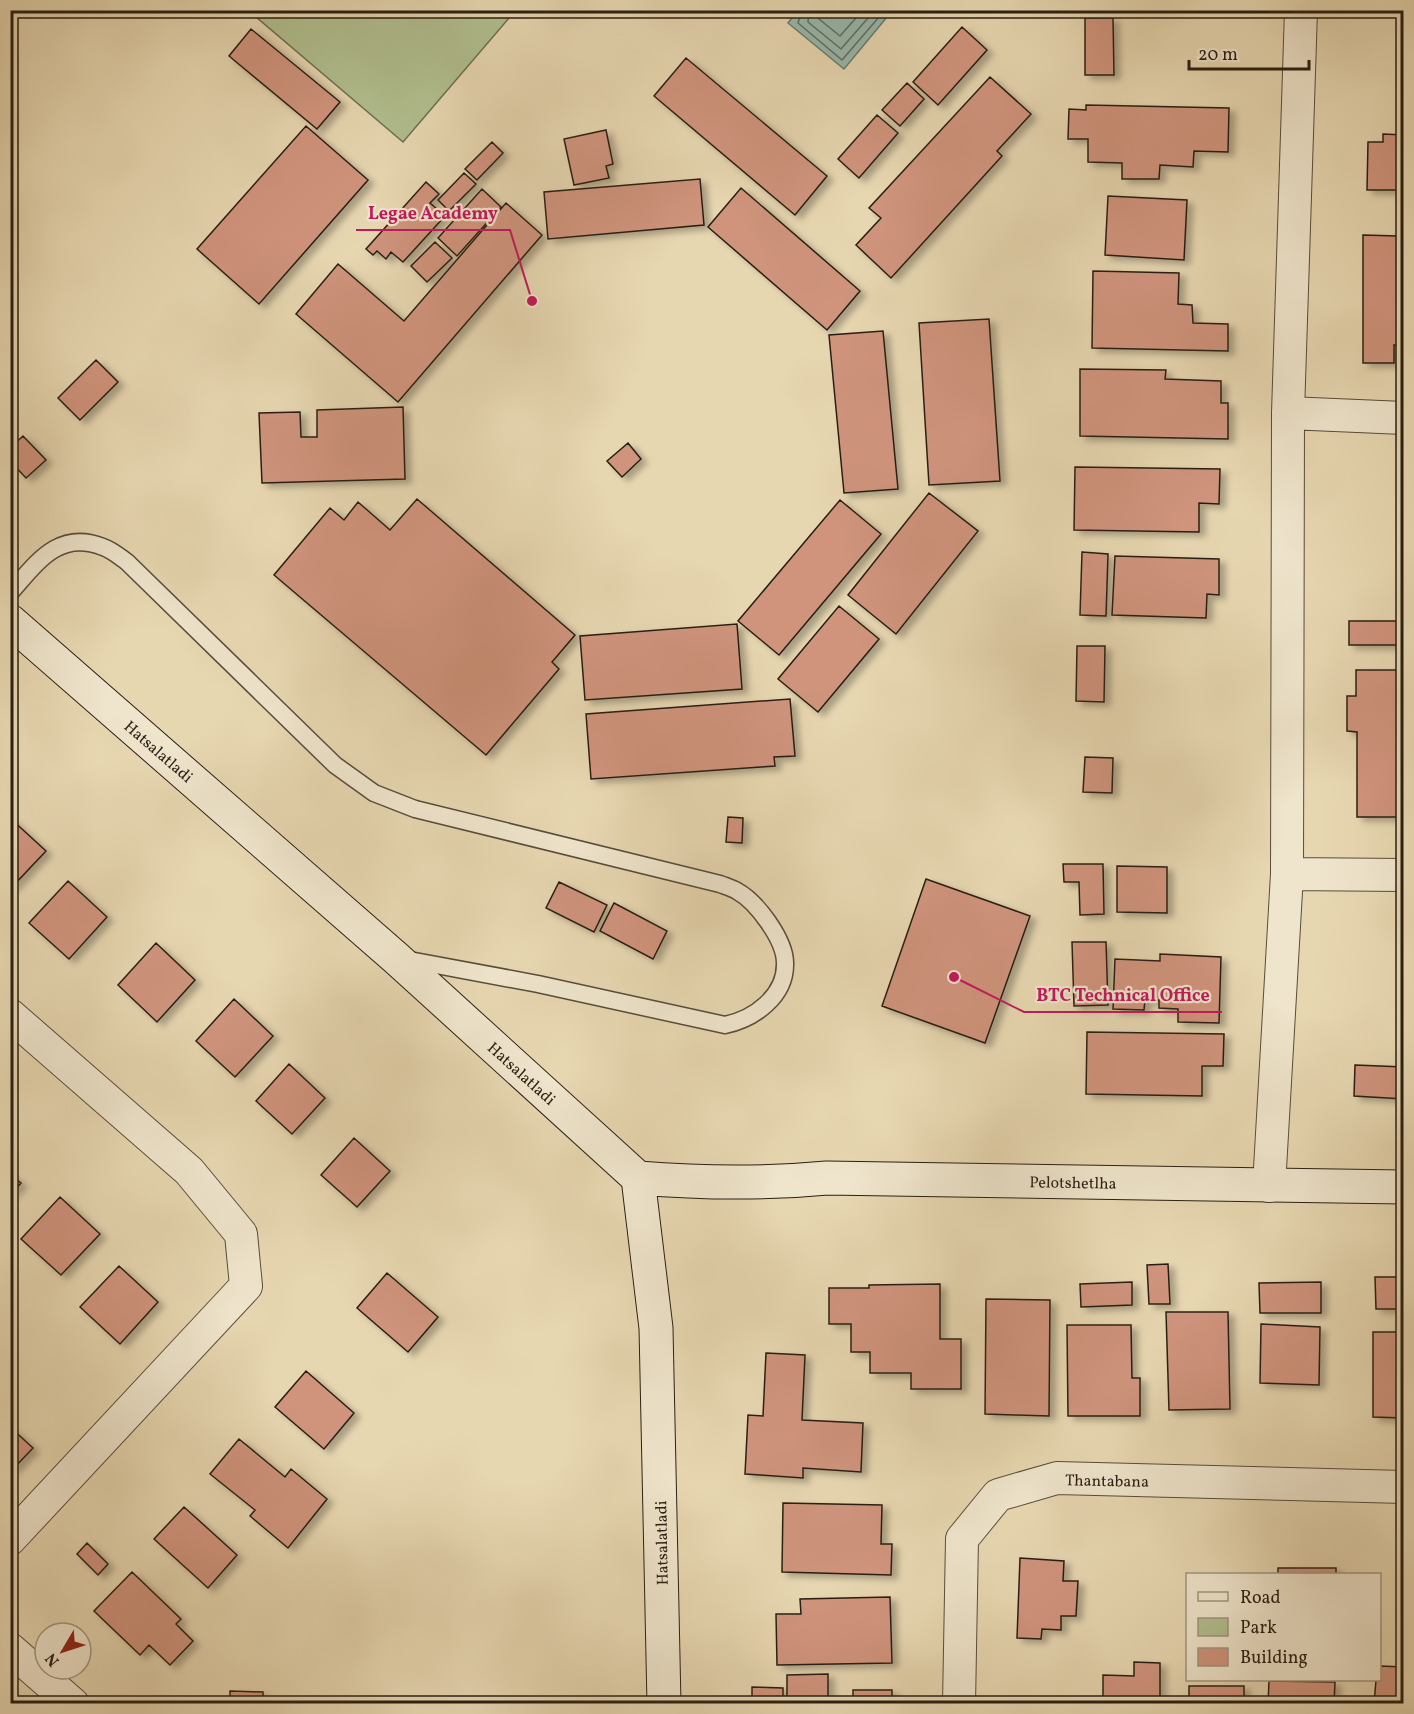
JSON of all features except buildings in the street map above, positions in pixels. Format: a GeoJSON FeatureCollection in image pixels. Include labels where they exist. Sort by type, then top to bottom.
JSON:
{"type":"FeatureCollection","features":[{"type":"Feature","properties":{"kind":"street"},"geometry":{"type":"LineString","coordinates":[[1269,1186],[1287,874],[1288,413],[1301,10]]}},
{"type":"Feature","properties":{"kind":"street"},"geometry":{"type":"LineString","coordinates":[[1288,413],[1404,418]]}},
{"type":"Feature","properties":{"kind":"street","name":"Hatsalatladi"},"geometry":{"type":"LineString","coordinates":[[10,621],[396,958],[638,1178],[656,1328],[664,1704]]}},
{"type":"Feature","properties":{"kind":"street"},"geometry":{"type":"LineString","coordinates":[[1287,874],[1404,874]]}},
{"type":"Feature","properties":{"kind":"street"},"geometry":{"type":"LineString","coordinates":[[10,1015],[189,1171],[241,1234],[246,1286],[10,1539]]}},
{"type":"Feature","properties":{"kind":"street","name":"Pelotshetlha"},"geometry":{"type":"LineString","coordinates":[[638,1178],[743,1183],[827,1178],[1404,1187]]}},
{"type":"Feature","properties":{"kind":"street","name":"Thantabana"},"geometry":{"type":"LineString","coordinates":[[959,1704],[962,1539],[998,1495],[1058,1478],[1404,1486]]}},
{"type":"Feature","properties":{"kind":"street"},"geometry":{"type":"LineString","coordinates":[[10,1649],[73,1704]]}},
{"type":"Feature","properties":{"kind":"lane"},"geometry":{"type":"LineString","coordinates":[[10,593],[45,554],[59,545],[83,542],[104,547],[127,562],[335,765],[374,793],[415,809],[720,884],[737,891],[757,908],[777,936],[786,962],[781,983],[772,998],[753,1015],[740,1022],[725,1025],[538,984],[396,958]]}},
{"type":"Feature","properties":{"kind":"green space"},"geometry":{"type":"Polygon","coordinates":[[[249,11],[515,11],[403,142],[249,11]]]}},
{"type":"Feature","properties":{"kind":"water"},"geometry":{"type":"Polygon","coordinates":[[[798,10],[892,11],[844,69],[788,23],[798,10]]]}},
{"type":"Feature","properties":{"kind":"place","name":"Legae Academy"},"geometry":{"type":"Point","coordinates":[532,301]}},
{"type":"Feature","properties":{"kind":"place","name":"BTC Technical Office"},"geometry":{"type":"Point","coordinates":[954,977]}}]}
